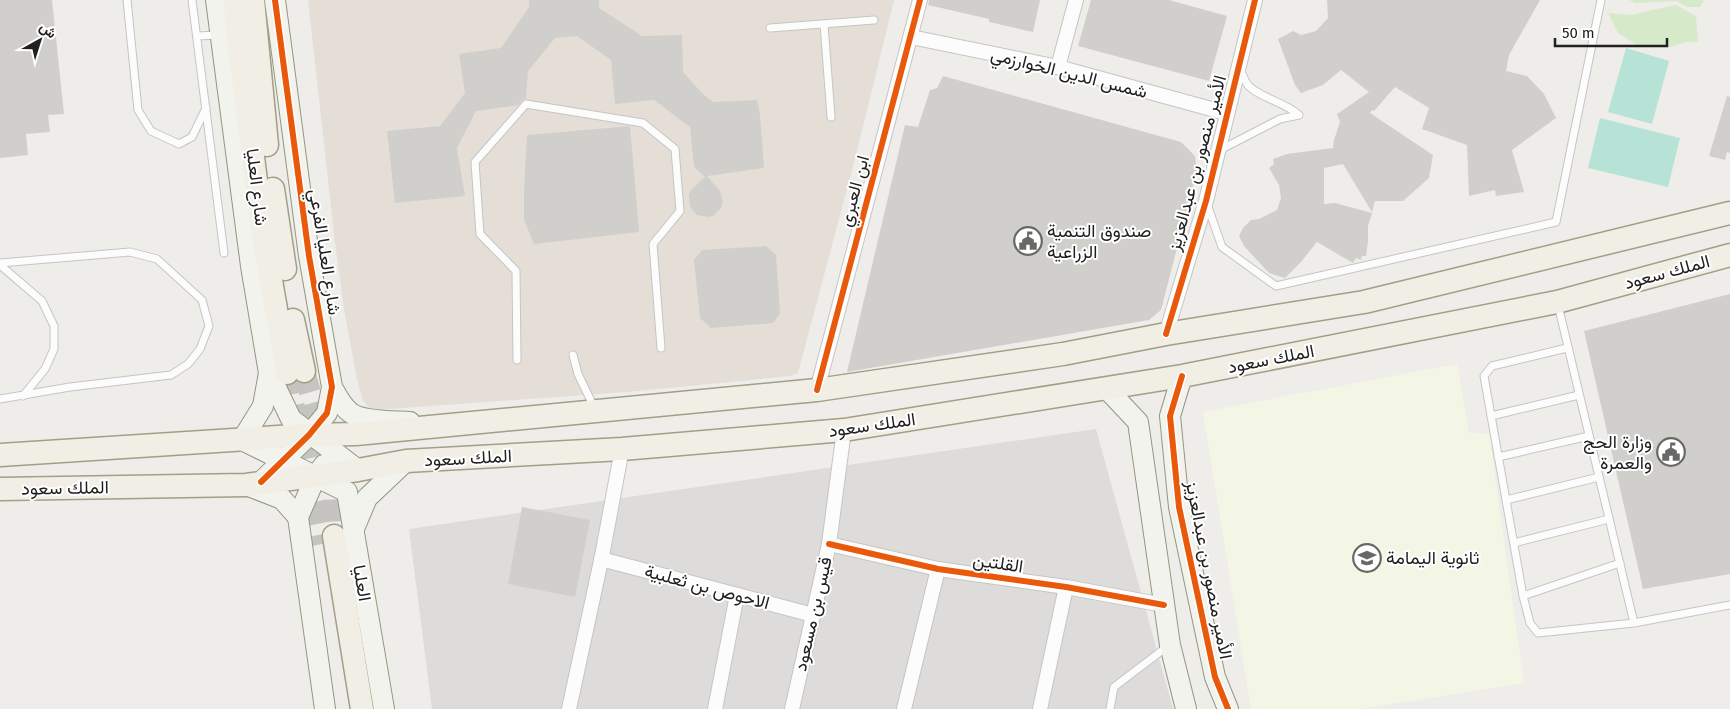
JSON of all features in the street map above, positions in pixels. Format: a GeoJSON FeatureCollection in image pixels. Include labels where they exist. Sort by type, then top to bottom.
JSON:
{"type":"FeatureCollection","features":[{"type":"Feature","properties":{"kind":"main road","name":"شارع العليا"},"geometry":{"type":"LineString","coordinates":[[235,0],[237,31],[262,228],[287,372]]}},
{"type":"Feature","properties":{"kind":"main road","name":"شارع العليا"},"geometry":{"type":"LineString","coordinates":[[253,0],[261,92],[274,197],[292,313],[287,372]]}},
{"type":"Feature","properties":{"kind":"main road","name":"الملك سعود"},"geometry":{"type":"LineString","coordinates":[[0,455],[309,434],[339,443],[444,426],[817,390],[1063,354],[1166,334],[1364,302],[1730,213]]}},
{"type":"Feature","properties":{"kind":"main road","name":"الملك سعود"},"geometry":{"type":"LineString","coordinates":[[0,489],[253,483],[358,470],[406,461],[622,449],[844,430],[1182,376],[1557,302],[1730,255]]}},
{"type":"Feature","properties":{"kind":"main road"},"geometry":{"type":"LineString","coordinates":[[336,537],[348,709]]}},
{"type":"Feature","properties":{"kind":"main road"},"geometry":{"type":"LineString","coordinates":[[336,537],[362,709]]}},
{"type":"Feature","properties":{"kind":"street"},"geometry":{"type":"LineString","coordinates":[[216,0],[251,266],[287,372],[291,419],[309,434]]}},
{"type":"Feature","properties":{"kind":"street","name":"شارع العليا الفرعي"},"geometry":{"type":"LineString","coordinates":[[276,0],[309,256],[332,387],[341,403],[350,413],[359,418],[444,426]]}},
{"type":"Feature","properties":{"kind":"street","name":"ابن العبري"},"geometry":{"type":"LineString","coordinates":[[817,390],[920,0]]}},
{"type":"Feature","properties":{"kind":"street"},"geometry":{"type":"LineString","coordinates":[[1058,67],[1076,0]]}},
{"type":"Feature","properties":{"kind":"street","name":"الأمير منصور بن عبدالعزيز"},"geometry":{"type":"LineString","coordinates":[[1166,334],[1206,201],[1226,112],[1255,0]]}},
{"type":"Feature","properties":{"kind":"street","name":"شمس الدين الخوارزمي"},"geometry":{"type":"LineString","coordinates":[[911,37],[1058,67],[1226,112]]}},
{"type":"Feature","properties":{"kind":"street"},"geometry":{"type":"LineString","coordinates":[[242,440],[287,372]]}},
{"type":"Feature","properties":{"kind":"street","name":"الأمير منصور بن عبدالعزيز"},"geometry":{"type":"LineString","coordinates":[[1182,376],[1170,416],[1179,507],[1215,677],[1228,709]]}},
{"type":"Feature","properties":{"kind":"street","name":"شارع العليا الفرعي"},"geometry":{"type":"LineString","coordinates":[[253,483],[284,460],[327,413],[332,387]]}},
{"type":"Feature","properties":{"kind":"street"},"geometry":{"type":"LineString","coordinates":[[1106,388],[1138,422],[1170,645],[1186,709]]}},
{"type":"Feature","properties":{"kind":"street"},"geometry":{"type":"LineString","coordinates":[[1147,485],[1149,432],[1153,427],[1159,429],[1179,507]]}},
{"type":"Feature","properties":{"kind":"street","name":"قيس بن مسعود"},"geometry":{"type":"LineString","coordinates":[[792,709],[829,544],[844,430]]}},
{"type":"Feature","properties":{"kind":"street","name":"العليا"},"geometry":{"type":"LineString","coordinates":[[242,440],[347,492],[336,537],[384,709]]}},
{"type":"Feature","properties":{"kind":"street"},"geometry":{"type":"LineString","coordinates":[[325,709],[298,517],[316,476],[339,443],[358,470]]}},
{"type":"Feature","properties":{"kind":"street"},"geometry":{"type":"LineString","coordinates":[[571,709],[622,449]]}},
{"type":"Feature","properties":{"kind":"street"},"geometry":{"type":"LineString","coordinates":[[336,537],[367,498],[406,461]]}},
{"type":"Feature","properties":{"kind":"street"},"geometry":{"type":"LineString","coordinates":[[253,483],[282,499],[298,517]]}},
{"type":"Feature","properties":{"kind":"street","name":"القلتين"},"geometry":{"type":"LineString","coordinates":[[829,544],[938,569],[1066,587],[1164,605]]}},
{"type":"Feature","properties":{"kind":"street","name":"الاحوص بن ثعلبية"},"geometry":{"type":"LineString","coordinates":[[601,559],[813,615]]}},
{"type":"Feature","properties":{"kind":"street"},"geometry":{"type":"LineString","coordinates":[[904,709],[938,569]]}},
{"type":"Feature","properties":{"kind":"street"},"geometry":{"type":"LineString","coordinates":[[1040,709],[1066,587]]}},
{"type":"Feature","properties":{"kind":"street"},"geometry":{"type":"LineString","coordinates":[[715,709],[738,595]]}},
{"type":"Feature","properties":{"kind":"lane"},"geometry":{"type":"LineString","coordinates":[[127,0],[138,110],[151,131],[179,144],[192,137],[206,108]]}},
{"type":"Feature","properties":{"kind":"lane"},"geometry":{"type":"LineString","coordinates":[[192,0],[224,253]]}},
{"type":"Feature","properties":{"kind":"lane"},"geometry":{"type":"LineString","coordinates":[[1206,201],[1222,247],[1276,286],[1556,222],[1601,0]]}},
{"type":"Feature","properties":{"kind":"lane"},"geometry":{"type":"LineString","coordinates":[[770,28],[874,20]]}},
{"type":"Feature","properties":{"kind":"lane"},"geometry":{"type":"LineString","coordinates":[[824,24],[831,117]]}},
{"type":"Feature","properties":{"kind":"lane"},"geometry":{"type":"LineString","coordinates":[[197,36],[220,34]]}},
{"type":"Feature","properties":{"kind":"lane"},"geometry":{"type":"LineString","coordinates":[[1218,151],[1280,120],[1299,115],[1291,108],[1263,95],[1248,84],[1238,65]]}},
{"type":"Feature","properties":{"kind":"lane"},"geometry":{"type":"LineString","coordinates":[[517,360],[516,271],[480,234],[475,162],[526,104],[643,123],[675,149],[680,211],[653,244],[661,348]]}},
{"type":"Feature","properties":{"kind":"lane"},"geometry":{"type":"LineString","coordinates":[[0,264],[130,252],[157,259],[202,300],[208,326],[200,349],[188,364],[171,375],[70,387],[0,399]]}},
{"type":"Feature","properties":{"kind":"lane"},"geometry":{"type":"LineString","coordinates":[[0,264],[42,301],[54,326],[54,348],[45,369],[23,396]]}},
{"type":"Feature","properties":{"kind":"lane"},"geometry":{"type":"LineString","coordinates":[[1557,302],[1634,623]]}},
{"type":"Feature","properties":{"kind":"lane"},"geometry":{"type":"LineString","coordinates":[[1568,348],[1492,366],[1484,376],[1523,596],[1530,623],[1538,633],[1634,623],[1730,605]]}},
{"type":"Feature","properties":{"kind":"lane"},"geometry":{"type":"LineString","coordinates":[[573,355],[578,374],[592,404],[619,409]]}},
{"type":"Feature","properties":{"kind":"lane"},"geometry":{"type":"LineString","coordinates":[[1491,416],[1579,395]]}},
{"type":"Feature","properties":{"kind":"lane"},"geometry":{"type":"LineString","coordinates":[[1498,457],[1589,436]]}},
{"type":"Feature","properties":{"kind":"lane"},"geometry":{"type":"LineString","coordinates":[[1506,500],[1599,477]]}},
{"type":"Feature","properties":{"kind":"lane"},"geometry":{"type":"LineString","coordinates":[[1514,543],[1609,519]]}},
{"type":"Feature","properties":{"kind":"lane"},"geometry":{"type":"LineString","coordinates":[[1523,596],[1620,562]]}},
{"type":"Feature","properties":{"kind":"lane"},"geometry":{"type":"LineString","coordinates":[[1110,709],[1114,687],[1170,645]]}},
{"type":"Feature","properties":{"kind":"shaded area"},"geometry":{"type":"Polygon","coordinates":[[[308,0],[894,0],[855,159],[798,373],[791,376],[627,392],[375,410],[368,407],[363,400],[357,380],[344,309],[308,0]]]}},
{"type":"Feature","properties":{"kind":"shaded area","name":"ثانوية اليمامة"},"geometry":{"type":"Polygon","coordinates":[[[1457,364],[1469,433],[1489,434],[1524,683],[1359,709],[1251,709],[1203,412],[1457,364]]]}},
{"type":"Feature","properties":{"kind":"shaded area"},"geometry":{"type":"Polygon","coordinates":[[[1096,429],[1173,709],[432,709],[409,529],[1096,429]]]}},
{"type":"Feature","properties":{"kind":"green space"},"geometry":{"type":"Polygon","coordinates":[[[1629,0],[1704,0],[1700,7],[1688,7],[1676,1],[1635,3],[1629,0]]]}},
{"type":"Feature","properties":{"kind":"green space"},"geometry":{"type":"Polygon","coordinates":[[[1676,5],[1696,16],[1698,42],[1685,42],[1670,47],[1639,46],[1618,33],[1608,13],[1630,15],[1676,5]]]}},
{"type":"Feature","properties":{"kind":"green space"},"geometry":{"type":"Polygon","coordinates":[[[1626,48],[1669,61],[1652,124],[1608,112],[1626,48]]]}},
{"type":"Feature","properties":{"kind":"green space"},"geometry":{"type":"Polygon","coordinates":[[[1600,118],[1680,138],[1668,187],[1588,168],[1600,118]]]}},
{"type":"Feature","properties":{"kind":"building"},"geometry":{"type":"Polygon","coordinates":[[[0,0],[52,0],[64,114],[48,115],[50,132],[26,134],[28,155],[0,158],[0,0]]]}},
{"type":"Feature","properties":{"kind":"building"},"geometry":{"type":"Polygon","coordinates":[[[529,0],[599,0],[599,8],[642,36],[682,35],[683,72],[703,94],[713,102],[757,100],[764,168],[707,176],[720,191],[723,202],[721,208],[713,216],[697,215],[690,207],[689,195],[691,190],[705,177],[694,167],[690,127],[654,100],[615,104],[611,60],[577,36],[555,38],[528,71],[526,99],[522,100],[518,105],[476,111],[457,148],[465,196],[395,203],[387,131],[440,126],[465,93],[459,54],[501,48],[529,7],[529,0]]]}},
{"type":"Feature","properties":{"kind":"building"},"geometry":{"type":"Polygon","coordinates":[[[929,0],[1040,0],[1033,32],[989,22],[989,19],[928,5],[929,0]]]}},
{"type":"Feature","properties":{"kind":"building"},"geometry":{"type":"Polygon","coordinates":[[[1091,0],[1169,0],[1227,16],[1209,81],[1078,46],[1091,0]]]}},
{"type":"Feature","properties":{"kind":"building"},"geometry":{"type":"Polygon","coordinates":[[[1327,0],[1540,0],[1509,55],[1506,71],[1527,76],[1544,94],[1556,118],[1512,150],[1524,192],[1496,196],[1495,190],[1469,196],[1467,145],[1422,129],[1429,108],[1395,87],[1370,113],[1433,155],[1429,178],[1403,201],[1375,201],[1372,212],[1343,164],[1324,168],[1324,204],[1335,203],[1372,213],[1368,226],[1366,256],[1362,256],[1361,260],[1356,258],[1353,263],[1317,242],[1285,278],[1269,273],[1244,246],[1239,236],[1243,228],[1251,220],[1259,219],[1277,210],[1281,198],[1279,185],[1269,168],[1274,164],[1273,159],[1287,154],[1333,148],[1340,122],[1337,114],[1369,92],[1341,70],[1323,85],[1301,93],[1295,85],[1278,39],[1293,31],[1301,35],[1316,31],[1328,18],[1327,0]]]}},
{"type":"Feature","properties":{"kind":"building","name":"صندوق التنمية الزراعية"},"geometry":{"type":"Polygon","coordinates":[[[943,76],[1181,142],[1195,156],[1197,171],[1161,310],[1149,320],[847,372],[905,125],[918,127],[930,90],[937,88],[943,76]]]}},
{"type":"Feature","properties":{"kind":"building"},"geometry":{"type":"Polygon","coordinates":[[[1727,96],[1730,97],[1730,153],[1727,152],[1725,160],[1709,156],[1727,96]]]}},
{"type":"Feature","properties":{"kind":"building"},"geometry":{"type":"Polygon","coordinates":[[[630,126],[639,232],[534,244],[524,220],[527,135],[630,126]]]}},
{"type":"Feature","properties":{"kind":"building"},"geometry":{"type":"Polygon","coordinates":[[[766,246],[776,255],[780,314],[773,323],[711,328],[700,318],[694,260],[702,250],[766,246]]]}},
{"type":"Feature","properties":{"kind":"building","name":"وزارة الحج والعمرة"},"geometry":{"type":"Polygon","coordinates":[[[1730,294],[1730,574],[1643,589],[1584,331],[1730,294]]]}},
{"type":"Feature","properties":{"kind":"building"},"geometry":{"type":"Polygon","coordinates":[[[522,507],[590,520],[575,597],[508,584],[522,507]]]}},
{"type":"Feature","properties":{"kind":"tunnel"},"geometry":{"type":"LineString","coordinates":[[304,371],[324,442],[332,491],[334,536]]}},
{"type":"Feature","properties":{"kind":"tunnel"},"geometry":{"type":"LineString","coordinates":[[287,373],[322,544]]}},
{"type":"Feature","properties":{"kind":"cycle path"},"geometry":{"type":"LineString","coordinates":[[261,482],[309,435],[327,413],[332,387],[309,256],[275,0]]}},
{"type":"Feature","properties":{"kind":"cycle path"},"geometry":{"type":"LineString","coordinates":[[817,390],[920,0]]}},
{"type":"Feature","properties":{"kind":"cycle path"},"geometry":{"type":"LineString","coordinates":[[1166,334],[1206,201],[1255,0]]}},
{"type":"Feature","properties":{"kind":"cycle path"},"geometry":{"type":"LineString","coordinates":[[1182,376],[1170,416],[1179,507],[1215,677],[1228,709]]}},
{"type":"Feature","properties":{"kind":"cycle path"},"geometry":{"type":"LineString","coordinates":[[829,544],[938,569],[1066,587],[1164,605]]}},
{"type":"Feature","properties":{"kind":"place","name":"صندوق التنمية الزراعية"},"geometry":{"type":"Point","coordinates":[1028,241]}},
{"type":"Feature","properties":{"kind":"place","name":"وزارة الحج والعمرة"},"geometry":{"type":"Point","coordinates":[1671,452]}},
{"type":"Feature","properties":{"kind":"place","name":"ثانوية اليمامة"},"geometry":{"type":"Point","coordinates":[1367,558]}}]}
